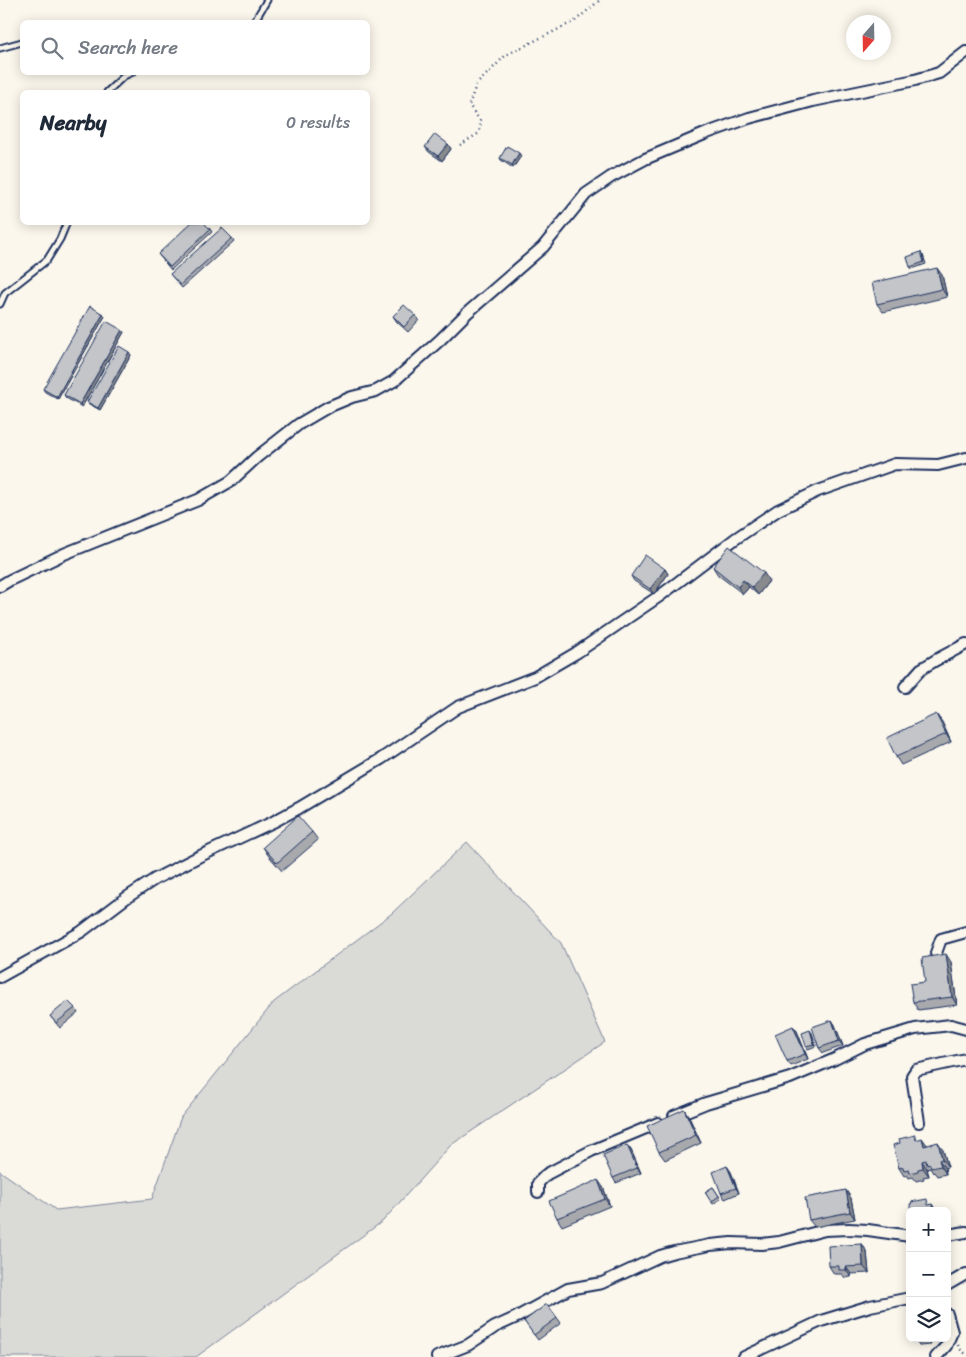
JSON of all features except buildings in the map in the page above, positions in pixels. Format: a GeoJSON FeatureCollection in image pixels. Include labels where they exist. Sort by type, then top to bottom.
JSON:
{"type":"FeatureCollection","features":[{"type":"Feature","properties":{"kind":"street"},"geometry":{"type":"LineString","coordinates":[[0,586],[64,554],[198,500],[231,481],[257,457],[299,424],[328,407],[352,397],[376,391],[394,381],[543,247],[586,194],[619,172],[644,159],[749,118],[812,101],[915,80],[939,73],[966,52]]}},
{"type":"Feature","properties":{"kind":"street"},"geometry":{"type":"LineString","coordinates":[[0,977],[82,932],[154,879],[273,822],[381,759],[458,707],[535,677],[576,653],[669,590],[778,510],[818,491],[894,464],[938,465],[966,458]]}},
{"type":"Feature","properties":{"kind":"street"},"geometry":{"type":"LineString","coordinates":[[905,687],[921,669],[966,644]]}},
{"type":"Feature","properties":{"kind":"street"},"geometry":{"type":"LineString","coordinates":[[936,953],[941,939],[966,932]]}},
{"type":"Feature","properties":{"kind":"street"},"geometry":{"type":"LineString","coordinates":[[538,1192],[538,1183],[547,1174],[591,1151],[706,1103],[790,1078],[865,1044],[915,1029],[951,1025],[966,1029]]}},
{"type":"Feature","properties":{"kind":"street"},"geometry":{"type":"LineString","coordinates":[[919,1122],[913,1073],[916,1070],[966,1059]]}},
{"type":"Feature","properties":{"kind":"street"},"geometry":{"type":"LineString","coordinates":[[437,1357],[468,1345],[495,1327],[568,1289],[602,1283],[660,1256],[674,1252],[731,1243],[762,1244],[779,1242],[825,1230],[858,1230],[906,1236]]}},
{"type":"Feature","properties":{"kind":"street"},"geometry":{"type":"LineString","coordinates":[[951,1235],[966,1232]]}},
{"type":"Feature","properties":{"kind":"street"},"geometry":{"type":"LineString","coordinates":[[951,1283],[966,1274]]}},
{"type":"Feature","properties":{"kind":"street"},"geometry":{"type":"LineString","coordinates":[[744,1357],[821,1321],[870,1306],[906,1299]]}},
{"type":"Feature","properties":{"kind":"street"},"geometry":{"type":"LineString","coordinates":[[936,1357],[948,1342]]}},
{"type":"Feature","properties":{"kind":"lane"},"geometry":{"type":"LineString","coordinates":[[255,20],[267,0]]}},
{"type":"Feature","properties":{"kind":"lane"},"geometry":{"type":"LineString","coordinates":[[0,48],[20,43]]}},
{"type":"Feature","properties":{"kind":"lane"},"geometry":{"type":"LineString","coordinates":[[109,90],[126,75]]}},
{"type":"Feature","properties":{"kind":"lane"},"geometry":{"type":"LineString","coordinates":[[0,304],[5,293],[47,260],[60,239],[66,225]]}},
{"type":"Feature","properties":{"kind":"path"},"geometry":{"type":"LineString","coordinates":[[460,144],[479,133],[481,122],[469,105],[476,85],[506,55],[575,21],[600,0]]}},
{"type":"Feature","properties":{"kind":"shaded area"},"geometry":{"type":"Polygon","coordinates":[[[467,842],[561,943],[605,1042],[451,1145],[383,1221],[196,1357],[0,1357],[0,1171],[56,1210],[152,1199],[181,1117],[274,1002],[391,914],[467,842]]]}}]}
